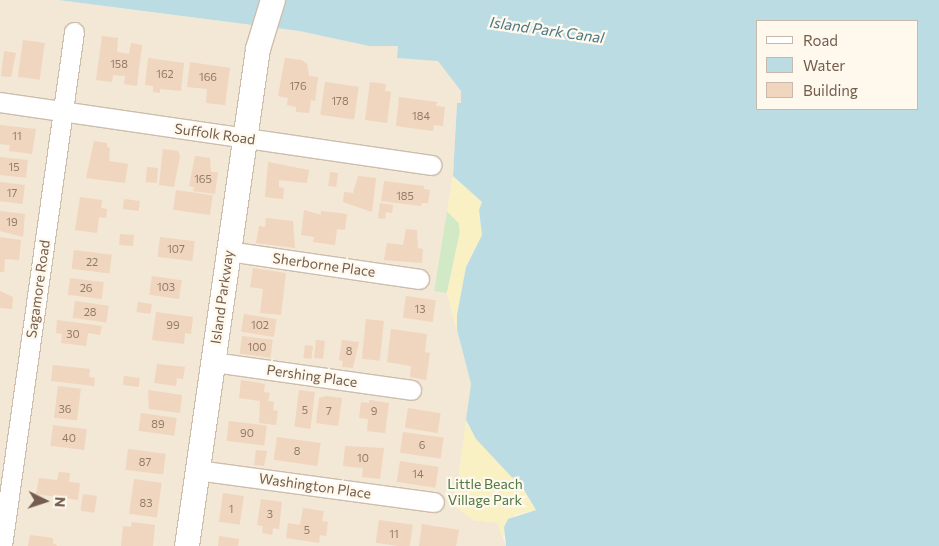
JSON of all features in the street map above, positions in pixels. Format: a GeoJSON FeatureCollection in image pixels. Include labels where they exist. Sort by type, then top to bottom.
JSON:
{"type":"FeatureCollection","features":[{"type":"Feature","properties":{"kind":"street","name":"Island Parkway"},"geometry":{"type":"LineString","coordinates":[[186,546],[258,49],[273,0]]}},
{"type":"Feature","properties":{"kind":"street","name":"Sagamore Road"},"geometry":{"type":"LineString","coordinates":[[2,546],[74,32]]}},
{"type":"Feature","properties":{"kind":"street","name":"Suffolk Road"},"geometry":{"type":"LineString","coordinates":[[0,102],[430,165]]}},
{"type":"Feature","properties":{"kind":"street","name":"Sherborne Place"},"geometry":{"type":"LineString","coordinates":[[228,251],[419,279]]}},
{"type":"Feature","properties":{"kind":"street","name":"Pershing Place"},"geometry":{"type":"LineString","coordinates":[[212,362],[411,390]]}},
{"type":"Feature","properties":{"kind":"street","name":"Washington Place"},"geometry":{"type":"LineString","coordinates":[[197,470],[434,502]]}},
{"type":"Feature","properties":{"kind":"shaded area"},"geometry":{"type":"Polygon","coordinates":[[[0,0],[58,0],[299,31],[369,46],[399,46],[397,58],[438,60],[461,91],[461,103],[457,103],[453,176],[434,290],[447,293],[471,384],[455,506],[473,520],[498,523],[506,546],[0,546],[0,0]]]}},
{"type":"Feature","properties":{"kind":"green space"},"geometry":{"type":"Polygon","coordinates":[[[447,211],[459,223],[460,232],[447,293],[434,291],[447,211]]]}},
{"type":"Feature","properties":{"kind":"sand"},"geometry":{"type":"Polygon","coordinates":[[[453,176],[482,202],[479,210],[482,235],[466,267],[457,330],[447,293],[460,232],[459,223],[447,211],[453,176]]]}},
{"type":"Feature","properties":{"kind":"sand","name":"Little Beach Village Park"},"geometry":{"type":"Polygon","coordinates":[[[466,420],[470,429],[524,490],[536,510],[515,515],[504,527],[505,536],[501,535],[498,523],[473,520],[455,506],[466,420]]]}},
{"type":"Feature","properties":{"kind":"water","name":"Island Park Canal"},"geometry":{"type":"Polygon","coordinates":[[[58,0],[939,0],[939,546],[506,546],[504,527],[508,519],[536,510],[524,490],[476,439],[466,420],[471,384],[457,330],[457,315],[466,267],[482,235],[479,210],[482,202],[453,176],[457,103],[461,103],[461,91],[438,61],[397,58],[398,46],[369,46],[299,31],[58,0]]]}},
{"type":"Feature","properties":{"kind":"building"},"geometry":{"type":"Polygon","coordinates":[[[102,36],[118,38],[117,52],[129,54],[131,43],[142,45],[137,86],[124,84],[125,76],[113,75],[112,82],[96,80],[102,36]]]}},
{"type":"Feature","properties":{"kind":"building"},"geometry":{"type":"Polygon","coordinates":[[[23,40],[45,43],[40,80],[18,77],[23,40]]]}},
{"type":"Feature","properties":{"kind":"building"},"geometry":{"type":"Polygon","coordinates":[[[4,51],[16,53],[11,77],[1,76],[4,51]]]}},
{"type":"Feature","properties":{"kind":"building"},"geometry":{"type":"Polygon","coordinates":[[[148,58],[184,63],[181,91],[160,89],[160,93],[153,92],[153,86],[145,85],[148,58]]]}},
{"type":"Feature","properties":{"kind":"building"},"geometry":{"type":"Polygon","coordinates":[[[285,58],[302,60],[307,64],[309,76],[318,77],[315,101],[311,100],[309,113],[296,112],[296,107],[287,105],[288,98],[278,96],[285,58]]]}},
{"type":"Feature","properties":{"kind":"building"},"geometry":{"type":"Polygon","coordinates":[[[190,62],[230,68],[225,105],[206,103],[207,89],[187,87],[190,62]]]}},
{"type":"Feature","properties":{"kind":"building"},"geometry":{"type":"Polygon","coordinates":[[[325,82],[359,87],[354,119],[320,115],[325,82]]]}},
{"type":"Feature","properties":{"kind":"building"},"geometry":{"type":"Polygon","coordinates":[[[370,82],[386,84],[385,91],[391,92],[387,123],[365,120],[370,82]]]}},
{"type":"Feature","properties":{"kind":"building"},"geometry":{"type":"Polygon","coordinates":[[[399,97],[437,102],[436,106],[445,107],[443,126],[434,125],[433,131],[396,126],[399,97]]]}},
{"type":"Feature","properties":{"kind":"building"},"geometry":{"type":"Polygon","coordinates":[[[0,125],[36,129],[32,154],[9,151],[10,145],[0,144],[0,125]]]}},
{"type":"Feature","properties":{"kind":"building"},"geometry":{"type":"Polygon","coordinates":[[[94,141],[107,143],[107,147],[110,148],[109,161],[128,164],[125,183],[86,178],[94,141]]]}},
{"type":"Feature","properties":{"kind":"building"},"geometry":{"type":"Polygon","coordinates":[[[163,149],[178,151],[180,156],[174,187],[159,185],[163,149]]]}},
{"type":"Feature","properties":{"kind":"building"},"geometry":{"type":"Polygon","coordinates":[[[195,156],[210,158],[211,172],[218,172],[215,194],[193,191],[194,187],[189,186],[195,156]]]}},
{"type":"Feature","properties":{"kind":"building"},"geometry":{"type":"Polygon","coordinates":[[[0,157],[28,160],[26,178],[0,175],[0,157]]]}},
{"type":"Feature","properties":{"kind":"building"},"geometry":{"type":"Polygon","coordinates":[[[268,162],[309,170],[307,183],[279,180],[279,187],[284,188],[283,199],[265,197],[268,162]]]}},
{"type":"Feature","properties":{"kind":"building"},"geometry":{"type":"Polygon","coordinates":[[[147,167],[158,168],[157,183],[146,182],[147,167]]]}},
{"type":"Feature","properties":{"kind":"building"},"geometry":{"type":"Polygon","coordinates":[[[330,172],[338,173],[336,187],[328,186],[330,172]]]}},
{"type":"Feature","properties":{"kind":"building"},"geometry":{"type":"Polygon","coordinates":[[[358,176],[376,178],[372,212],[343,202],[344,192],[353,193],[358,176]]]}},
{"type":"Feature","properties":{"kind":"building"},"geometry":{"type":"Polygon","coordinates":[[[384,181],[424,186],[424,189],[430,190],[428,203],[422,203],[421,206],[381,201],[384,181]]]}},
{"type":"Feature","properties":{"kind":"building"},"geometry":{"type":"Polygon","coordinates":[[[0,182],[25,185],[22,204],[0,201],[0,182]]]}},
{"type":"Feature","properties":{"kind":"building"},"geometry":{"type":"Polygon","coordinates":[[[176,190],[213,195],[210,215],[173,210],[176,190]]]}},
{"type":"Feature","properties":{"kind":"building"},"geometry":{"type":"Polygon","coordinates":[[[80,197],[102,200],[101,208],[107,209],[106,218],[99,217],[97,233],[75,230],[80,197]]]}},
{"type":"Feature","properties":{"kind":"building"},"geometry":{"type":"Polygon","coordinates":[[[124,199],[140,201],[139,211],[123,209],[124,199]]]}},
{"type":"Feature","properties":{"kind":"building"},"geometry":{"type":"Polygon","coordinates":[[[380,203],[393,205],[392,213],[386,212],[385,219],[378,218],[380,203]]]}},
{"type":"Feature","properties":{"kind":"building"},"geometry":{"type":"Polygon","coordinates":[[[304,210],[321,215],[321,211],[347,214],[345,230],[337,229],[335,245],[313,242],[314,237],[301,235],[304,210]]]}},
{"type":"Feature","properties":{"kind":"building"},"geometry":{"type":"Polygon","coordinates":[[[0,211],[25,214],[23,237],[0,231],[0,211]]]}},
{"type":"Feature","properties":{"kind":"building"},"geometry":{"type":"Polygon","coordinates":[[[266,218],[293,221],[295,248],[256,243],[259,226],[265,227],[266,218]]]}},
{"type":"Feature","properties":{"kind":"building"},"geometry":{"type":"Polygon","coordinates":[[[406,229],[417,230],[418,248],[423,249],[422,263],[384,260],[387,243],[403,245],[406,229]]]}},
{"type":"Feature","properties":{"kind":"building"},"geometry":{"type":"Polygon","coordinates":[[[120,234],[134,235],[133,246],[119,245],[120,234]]]}},
{"type":"Feature","properties":{"kind":"building"},"geometry":{"type":"Polygon","coordinates":[[[0,237],[21,240],[19,260],[5,259],[4,272],[0,272],[0,237]]]}},
{"type":"Feature","properties":{"kind":"building"},"geometry":{"type":"Polygon","coordinates":[[[160,237],[195,241],[192,261],[158,257],[160,237]]]}},
{"type":"Feature","properties":{"kind":"building"},"geometry":{"type":"Polygon","coordinates":[[[74,250],[112,255],[109,273],[72,269],[74,250]]]}},
{"type":"Feature","properties":{"kind":"building"},"geometry":{"type":"Polygon","coordinates":[[[253,268],[286,273],[281,315],[260,313],[263,289],[250,287],[253,268]]]}},
{"type":"Feature","properties":{"kind":"building"},"geometry":{"type":"Polygon","coordinates":[[[152,276],[182,280],[179,299],[149,295],[152,276]]]}},
{"type":"Feature","properties":{"kind":"building"},"geometry":{"type":"Polygon","coordinates":[[[70,278],[104,282],[102,299],[68,295],[70,278]]]}},
{"type":"Feature","properties":{"kind":"building"},"geometry":{"type":"Polygon","coordinates":[[[0,291],[13,297],[12,309],[0,308],[0,291]]]}},
{"type":"Feature","properties":{"kind":"building"},"geometry":{"type":"Polygon","coordinates":[[[406,296],[436,300],[433,322],[403,318],[406,296]]]}},
{"type":"Feature","properties":{"kind":"building"},"geometry":{"type":"Polygon","coordinates":[[[75,301],[109,306],[106,323],[73,318],[75,301]]]}},
{"type":"Feature","properties":{"kind":"building"},"geometry":{"type":"Polygon","coordinates":[[[138,302],[152,304],[150,314],[137,312],[138,302]]]}},
{"type":"Feature","properties":{"kind":"building"},"geometry":{"type":"Polygon","coordinates":[[[156,312],[193,317],[191,334],[185,333],[184,344],[152,340],[156,312]]]}},
{"type":"Feature","properties":{"kind":"building"},"geometry":{"type":"Polygon","coordinates":[[[244,314],[277,319],[274,337],[241,332],[244,314]]]}},
{"type":"Feature","properties":{"kind":"building"},"geometry":{"type":"Polygon","coordinates":[[[366,319],[384,321],[380,361],[362,359],[366,319]]]}},
{"type":"Feature","properties":{"kind":"building"},"geometry":{"type":"Polygon","coordinates":[[[57,320],[102,326],[100,335],[88,333],[86,346],[61,343],[62,334],[56,333],[57,320]]]}},
{"type":"Feature","properties":{"kind":"building"},"geometry":{"type":"Polygon","coordinates":[[[391,329],[427,334],[425,352],[430,353],[426,380],[410,377],[411,366],[387,362],[391,329]]]}},
{"type":"Feature","properties":{"kind":"building"},"geometry":{"type":"Polygon","coordinates":[[[242,336],[273,340],[271,358],[240,354],[242,336]]]}},
{"type":"Feature","properties":{"kind":"building"},"geometry":{"type":"Polygon","coordinates":[[[316,340],[325,341],[323,359],[314,358],[316,340]]]}},
{"type":"Feature","properties":{"kind":"building"},"geometry":{"type":"Polygon","coordinates":[[[342,340],[359,342],[353,368],[342,367],[343,361],[339,360],[342,340]]]}},
{"type":"Feature","properties":{"kind":"building"},"geometry":{"type":"Polygon","coordinates":[[[305,345],[313,346],[311,359],[303,358],[305,345]]]}},
{"type":"Feature","properties":{"kind":"building"},"geometry":{"type":"Polygon","coordinates":[[[157,364],[185,367],[183,379],[177,378],[176,386],[154,383],[157,364]]]}},
{"type":"Feature","properties":{"kind":"building"},"geometry":{"type":"Polygon","coordinates":[[[53,365],[90,369],[89,377],[95,378],[94,386],[51,381],[53,365]]]}},
{"type":"Feature","properties":{"kind":"building"},"geometry":{"type":"Polygon","coordinates":[[[124,376],[140,378],[139,387],[123,385],[124,376]]]}},
{"type":"Feature","properties":{"kind":"building"},"geometry":{"type":"Polygon","coordinates":[[[241,380],[265,384],[264,392],[270,393],[268,401],[274,402],[273,410],[278,411],[276,425],[259,423],[260,401],[239,398],[241,380]]]}},
{"type":"Feature","properties":{"kind":"building"},"geometry":{"type":"Polygon","coordinates":[[[58,386],[81,389],[77,421],[54,418],[58,386]]]}},
{"type":"Feature","properties":{"kind":"building"},"geometry":{"type":"Polygon","coordinates":[[[148,390],[182,395],[180,413],[149,409],[148,390]]]}},
{"type":"Feature","properties":{"kind":"building"},"geometry":{"type":"Polygon","coordinates":[[[299,390],[315,392],[310,429],[294,427],[299,390]]]}},
{"type":"Feature","properties":{"kind":"building"},"geometry":{"type":"Polygon","coordinates":[[[326,396],[342,398],[338,426],[316,423],[319,398],[326,396]]]}},
{"type":"Feature","properties":{"kind":"building"},"geometry":{"type":"Polygon","coordinates":[[[369,400],[389,403],[385,433],[367,431],[368,419],[359,418],[361,402],[369,403],[369,400]]]}},
{"type":"Feature","properties":{"kind":"building"},"geometry":{"type":"Polygon","coordinates":[[[408,408],[441,413],[437,433],[405,428],[408,408]]]}},
{"type":"Feature","properties":{"kind":"building"},"geometry":{"type":"Polygon","coordinates":[[[141,413],[177,418],[174,436],[138,431],[141,413]]]}},
{"type":"Feature","properties":{"kind":"building"},"geometry":{"type":"Polygon","coordinates":[[[229,421],[267,426],[264,445],[227,441],[229,421]]]}},
{"type":"Feature","properties":{"kind":"building"},"geometry":{"type":"Polygon","coordinates":[[[53,425],[87,429],[84,450],[50,446],[53,425]]]}},
{"type":"Feature","properties":{"kind":"building"},"geometry":{"type":"Polygon","coordinates":[[[403,432],[444,438],[441,459],[400,453],[403,432]]]}},
{"type":"Feature","properties":{"kind":"building"},"geometry":{"type":"Polygon","coordinates":[[[277,437],[321,443],[317,466],[274,460],[277,437]]]}},
{"type":"Feature","properties":{"kind":"building"},"geometry":{"type":"Polygon","coordinates":[[[345,446],[384,448],[380,479],[362,477],[363,468],[343,466],[345,446]]]}},
{"type":"Feature","properties":{"kind":"building"},"geometry":{"type":"Polygon","coordinates":[[[128,449],[166,454],[163,474],[125,470],[128,449]]]}},
{"type":"Feature","properties":{"kind":"building"},"geometry":{"type":"Polygon","coordinates":[[[256,450],[267,451],[264,466],[254,465],[256,450]]]}},
{"type":"Feature","properties":{"kind":"building"},"geometry":{"type":"Polygon","coordinates":[[[400,461],[439,467],[435,488],[397,482],[400,461]]]}},
{"type":"Feature","properties":{"kind":"building"},"geometry":{"type":"Polygon","coordinates":[[[59,472],[70,473],[69,482],[80,483],[78,500],[36,494],[39,478],[57,480],[59,472]]]}},
{"type":"Feature","properties":{"kind":"building"},"geometry":{"type":"Polygon","coordinates":[[[134,479],[162,483],[157,518],[129,514],[134,479]]]}},
{"type":"Feature","properties":{"kind":"building"},"geometry":{"type":"Polygon","coordinates":[[[223,493],[244,496],[240,525],[219,522],[223,493]]]}},
{"type":"Feature","properties":{"kind":"building"},"geometry":{"type":"Polygon","coordinates":[[[83,494],[97,496],[94,513],[81,511],[83,494]]]}},
{"type":"Feature","properties":{"kind":"building"},"geometry":{"type":"Polygon","coordinates":[[[261,499],[282,502],[279,529],[273,528],[272,535],[262,533],[263,526],[257,525],[261,499]]]}},
{"type":"Feature","properties":{"kind":"building"},"geometry":{"type":"Polygon","coordinates":[[[303,508],[324,511],[322,521],[328,522],[326,536],[320,535],[319,543],[286,538],[288,523],[300,525],[303,508]]]}},
{"type":"Feature","properties":{"kind":"building"},"geometry":{"type":"Polygon","coordinates":[[[379,520],[413,525],[410,546],[376,543],[379,520]]]}},
{"type":"Feature","properties":{"kind":"building"},"geometry":{"type":"Polygon","coordinates":[[[132,522],[155,525],[153,546],[121,546],[123,526],[131,527],[132,522]]]}},
{"type":"Feature","properties":{"kind":"building"},"geometry":{"type":"Polygon","coordinates":[[[422,524],[459,530],[456,546],[419,546],[422,524]]]}},
{"type":"Feature","properties":{"kind":"building"},"geometry":{"type":"Polygon","coordinates":[[[30,535],[53,538],[53,543],[58,546],[28,546],[30,535]]]}},
{"type":"Feature","properties":{"kind":"building"},"geometry":{"type":"Polygon","coordinates":[[[219,536],[239,539],[238,546],[218,546],[219,536]]]}}]}
